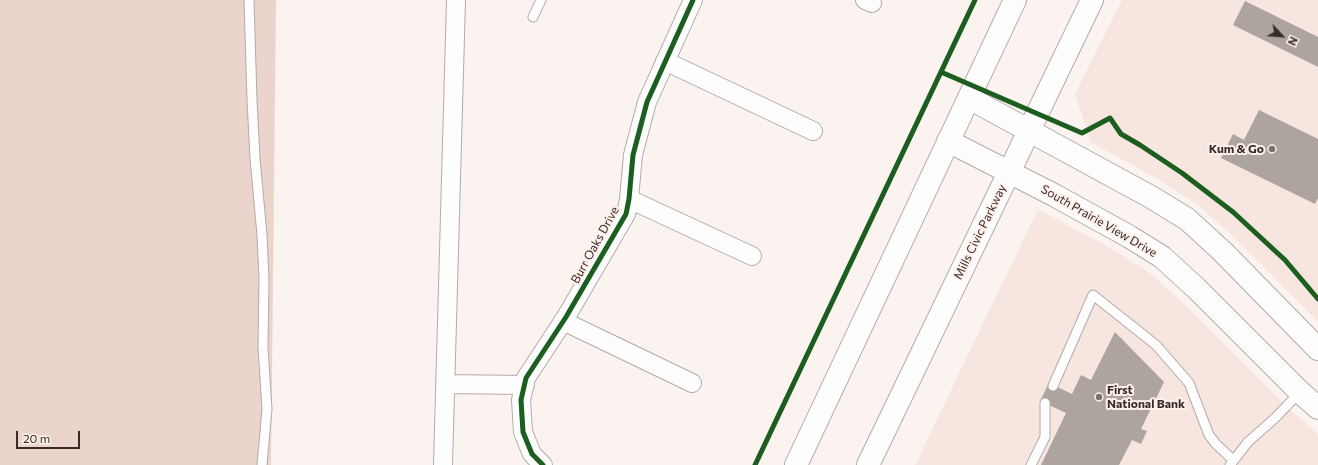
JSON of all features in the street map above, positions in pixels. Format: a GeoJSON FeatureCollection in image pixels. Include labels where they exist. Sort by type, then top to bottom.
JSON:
{"type":"FeatureCollection","features":[{"type":"Feature","properties":{"kind":"main road"},"geometry":{"type":"LineString","coordinates":[[796,465],[1015,0]]}},
{"type":"Feature","properties":{"kind":"main road","name":"Mills Civic Parkway"},"geometry":{"type":"LineString","coordinates":[[868,465],[1092,0]]}},
{"type":"Feature","properties":{"kind":"main road"},"geometry":{"type":"LineString","coordinates":[[969,98],[1151,197],[1187,219],[1223,252],[1318,349]]}},
{"type":"Feature","properties":{"kind":"main road","name":"South Prairie View Drive"},"geometry":{"type":"LineString","coordinates":[[948,141],[1130,237],[1162,257],[1196,288],[1300,392],[1318,408]]}},
{"type":"Feature","properties":{"kind":"street"},"geometry":{"type":"LineString","coordinates":[[443,465],[456,0]]}},
{"type":"Feature","properties":{"kind":"street","name":"Burr Oaks Drive"},"geometry":{"type":"LineString","coordinates":[[543,465],[532,454],[523,432],[521,400],[526,378],[563,321],[626,214],[633,155],[646,102],[693,0]]}},
{"type":"Feature","properties":{"kind":"street"},"geometry":{"type":"LineString","coordinates":[[665,61],[813,131]]}},
{"type":"Feature","properties":{"kind":"street"},"geometry":{"type":"LineString","coordinates":[[629,198],[752,256]]}},
{"type":"Feature","properties":{"kind":"street"},"geometry":{"type":"LineString","coordinates":[[563,321],[692,383]]}},
{"type":"Feature","properties":{"kind":"street"},"geometry":{"type":"LineString","coordinates":[[445,384],[525,385]]}},
{"type":"Feature","properties":{"kind":"lane"},"geometry":{"type":"LineString","coordinates":[[249,0],[252,100],[264,280],[263,347],[267,409],[262,465]]}},
{"type":"Feature","properties":{"kind":"lane"},"geometry":{"type":"LineString","coordinates":[[533,17],[541,0]]}},
{"type":"Feature","properties":{"kind":"lane"},"geometry":{"type":"LineString","coordinates":[[1053,386],[1093,295],[1156,346],[1189,384],[1209,435],[1231,462],[1248,442],[1300,392]]}},
{"type":"Feature","properties":{"kind":"lane"},"geometry":{"type":"LineString","coordinates":[[1031,465],[1045,436],[1045,403]]}},
{"type":"Feature","properties":{"kind":"shaded area"},"geometry":{"type":"Polygon","coordinates":[[[0,0],[276,0],[271,465],[0,465],[0,0]]]}},
{"type":"Feature","properties":{"kind":"shaded area"},"geometry":{"type":"Polygon","coordinates":[[[1122,0],[1318,0],[1318,322],[1236,239],[1198,205],[1161,181],[1091,142],[1075,94],[1122,0]]]}},
{"type":"Feature","properties":{"kind":"shaded area"},"geometry":{"type":"Polygon","coordinates":[[[1038,209],[1119,253],[1150,273],[1183,303],[1287,407],[1318,434],[1318,465],[915,465],[1038,209]]]}},
{"type":"Feature","properties":{"kind":"building"},"geometry":{"type":"Polygon","coordinates":[[[1245,1],[1318,37],[1318,67],[1233,25],[1245,1]]]}},
{"type":"Feature","properties":{"kind":"building","name":"Kum & Go"},"geometry":{"type":"Polygon","coordinates":[[[1259,110],[1318,139],[1318,198],[1315,204],[1221,158],[1233,134],[1244,140],[1259,110]]]}},
{"type":"Feature","properties":{"kind":"building","name":"First National Bank"},"geometry":{"type":"Polygon","coordinates":[[[1115,332],[1164,382],[1141,429],[1147,431],[1141,444],[1132,440],[1119,465],[1041,465],[1066,413],[1040,401],[1049,383],[1072,394],[1081,375],[1091,380],[1115,332]]]}},
{"type":"Feature","properties":{"kind":"cycle path"},"geometry":{"type":"LineString","coordinates":[[543,465],[532,454],[523,432],[521,400],[526,378],[566,317],[626,214],[629,199],[633,155],[647,102],[693,0]]}},
{"type":"Feature","properties":{"kind":"cycle path"},"geometry":{"type":"LineString","coordinates":[[755,465],[975,0]]}},
{"type":"Feature","properties":{"kind":"cycle path"},"geometry":{"type":"LineString","coordinates":[[941,72],[1082,133],[1110,118],[1121,134],[1182,173],[1233,212],[1285,260],[1318,299]]}},
{"type":"Feature","properties":{"kind":"place","name":"Kum & Go"},"geometry":{"type":"Point","coordinates":[1272,149]}},
{"type":"Feature","properties":{"kind":"place","name":"First National Bank"},"geometry":{"type":"Point","coordinates":[1099,397]}}]}
